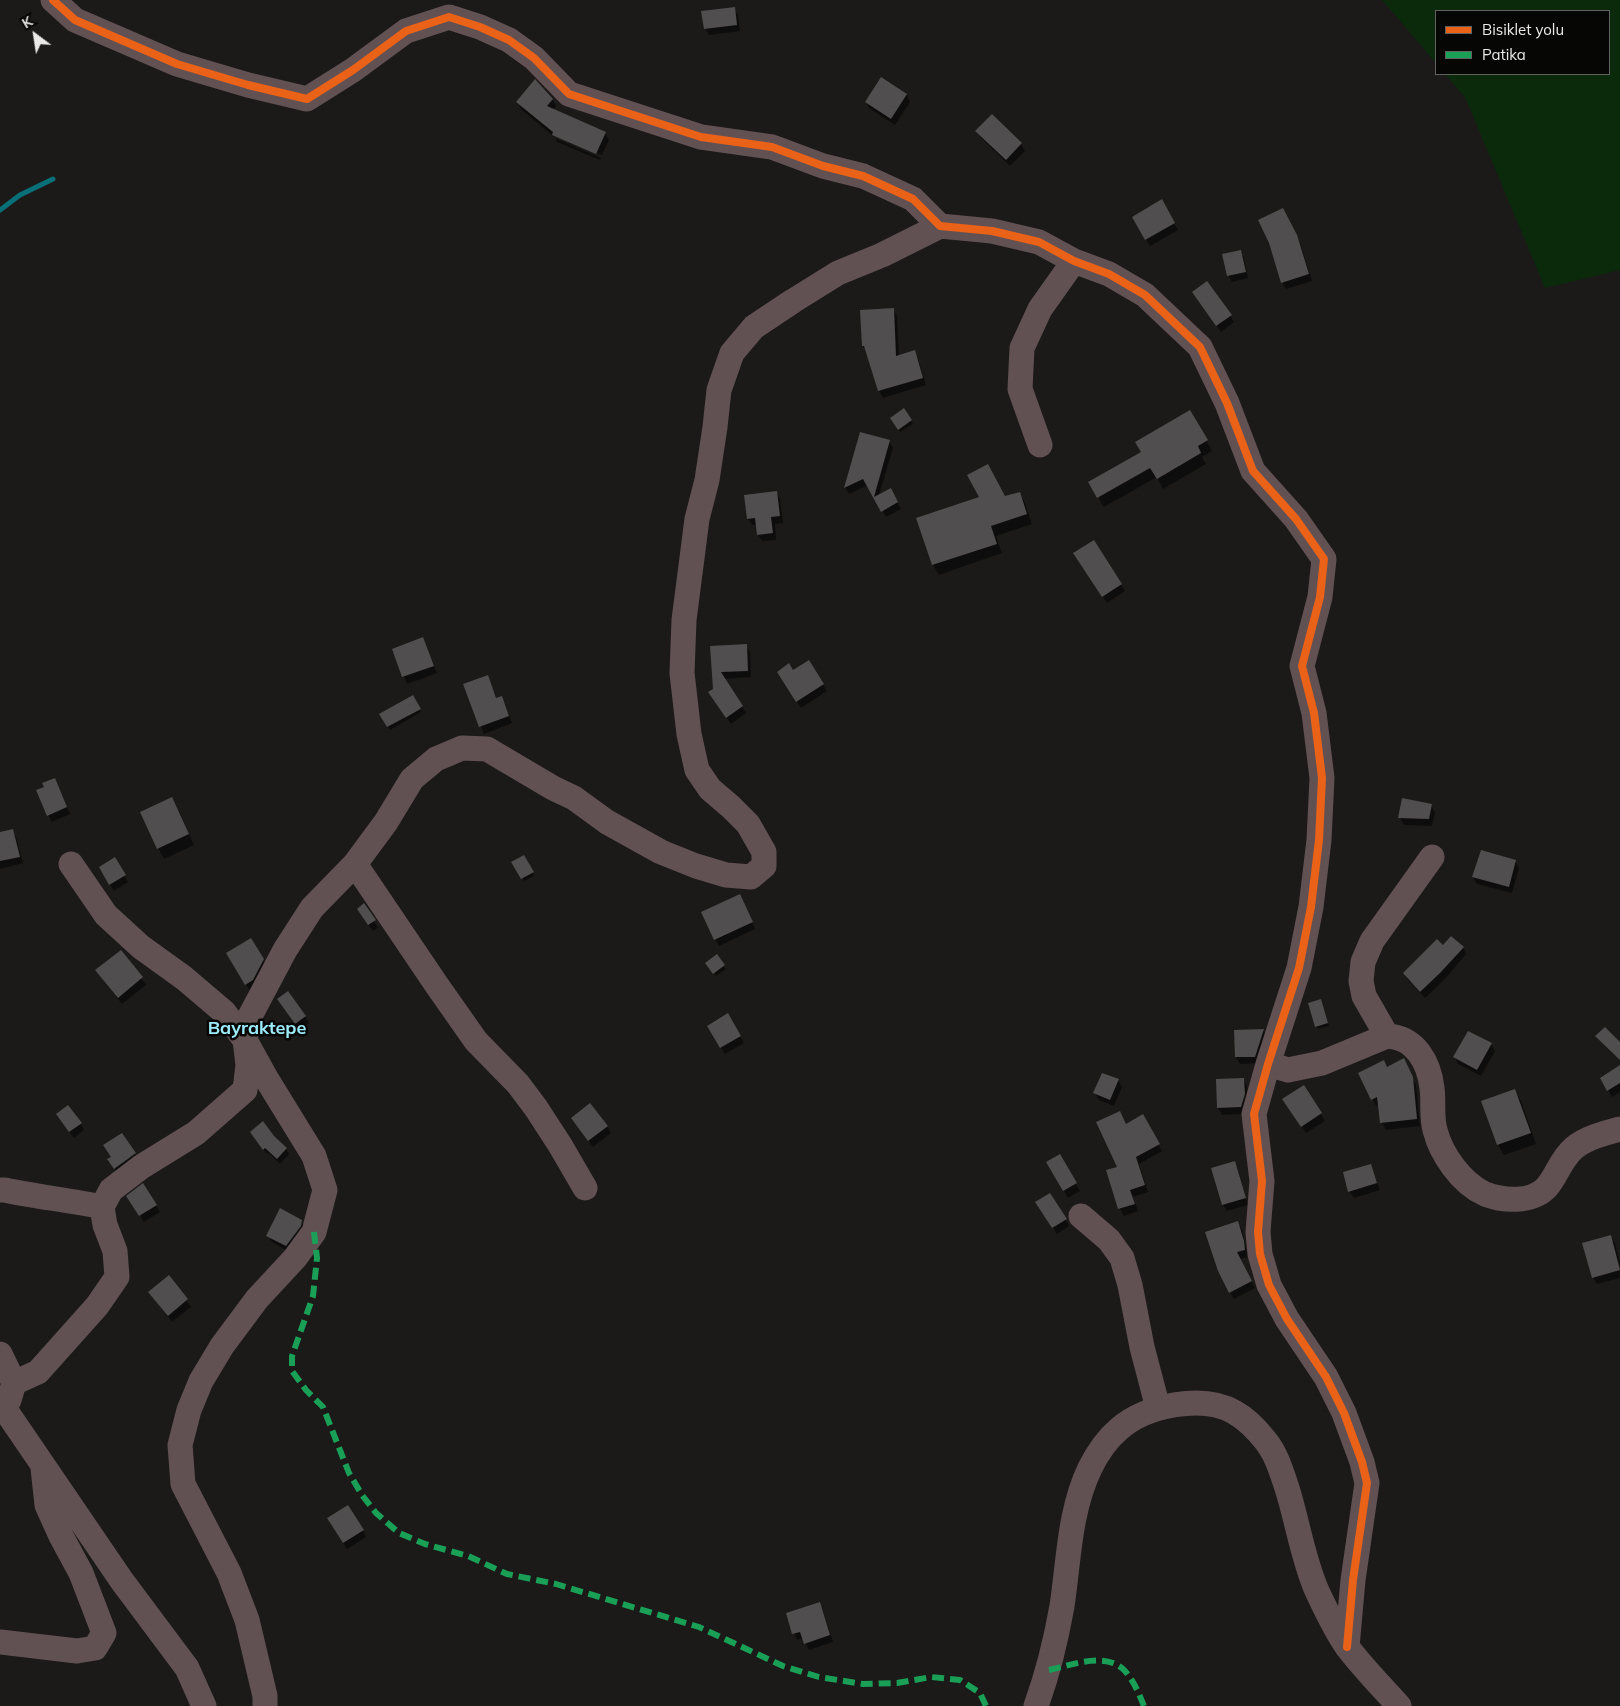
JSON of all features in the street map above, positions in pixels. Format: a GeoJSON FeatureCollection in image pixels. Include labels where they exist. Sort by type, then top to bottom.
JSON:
{"type":"FeatureCollection","features":[{"type":"Feature","properties":{"kind":"street"},"geometry":{"type":"LineString","coordinates":[[53,0],[75,20],[177,64],[248,85],[307,99],[353,70],[406,32],[449,17],[480,27],[509,40],[534,58],[569,94],[701,137],[772,148],[822,166],[863,176],[913,199],[940,226]]}},
{"type":"Feature","properties":{"kind":"street"},"geometry":{"type":"LineString","coordinates":[[7,1398],[38,1372],[97,1306],[116,1277],[114,1251],[105,1225],[102,1207],[111,1190],[141,1167],[196,1133],[245,1090],[248,1065],[245,1040],[249,1018],[285,950],[312,908],[355,864],[386,822],[412,779],[436,759],[462,748],[487,749],[552,788],[574,798],[607,822],[661,852],[696,866],[726,875],[752,877],[764,866],[764,852],[748,824],[732,807],[710,789],[696,770],[689,734],[682,673],[684,620],[697,519],[707,480],[719,390],[732,353],[754,327],[838,273],[882,255],[940,226],[992,231],[1039,242],[1074,261],[1109,274],[1144,295],[1200,347],[1227,403],[1253,471],[1296,519],[1324,559],[1320,597],[1302,666],[1314,713],[1322,778],[1319,840],[1299,968],[1254,1114],[1262,1182],[1258,1232],[1260,1254],[1269,1286],[1287,1319],[1326,1377],[1344,1413],[1362,1462],[1367,1483],[1353,1580],[1347,1647]]}},
{"type":"Feature","properties":{"kind":"street"},"geometry":{"type":"LineString","coordinates":[[1040,445],[1020,389],[1022,348],[1040,309],[1074,261]]}},
{"type":"Feature","properties":{"kind":"street"},"geometry":{"type":"LineString","coordinates":[[1387,1036],[1364,996],[1361,981],[1363,962],[1372,940],[1432,857]]}},
{"type":"Feature","properties":{"kind":"street"},"geometry":{"type":"LineString","coordinates":[[71,864],[106,915],[142,947],[184,978],[224,1012],[245,1040],[314,1156],[325,1190],[314,1232],[295,1258],[245,1314],[222,1346],[201,1381],[180,1445],[183,1484],[230,1573],[247,1620],[265,1696],[265,1706]]}},
{"type":"Feature","properties":{"kind":"street"},"geometry":{"type":"LineString","coordinates":[[355,864],[476,1041],[518,1084],[536,1108],[585,1188]]}},
{"type":"Feature","properties":{"kind":"street"},"geometry":{"type":"LineString","coordinates":[[1268,1064],[1288,1070],[1322,1063],[1387,1036],[1397,1036],[1407,1041],[1424,1059],[1429,1073],[1432,1088],[1434,1128],[1442,1151],[1467,1182],[1489,1196],[1514,1200],[1537,1194],[1546,1188],[1562,1161],[1575,1147],[1593,1138],[1620,1129]]}},
{"type":"Feature","properties":{"kind":"street"},"geometry":{"type":"LineString","coordinates":[[0,1190],[102,1207]]}},
{"type":"Feature","properties":{"kind":"street"},"geometry":{"type":"LineString","coordinates":[[1081,1216],[1109,1240],[1122,1258],[1158,1408]]}},
{"type":"Feature","properties":{"kind":"street"},"geometry":{"type":"LineString","coordinates":[[0,1354],[7,1398],[43,1466],[122,1581],[187,1668],[204,1706]]}},
{"type":"Feature","properties":{"kind":"street"},"geometry":{"type":"LineString","coordinates":[[1036,1706],[1049,1670],[1062,1607],[1072,1526],[1079,1494],[1090,1467],[1102,1448],[1120,1428],[1158,1408],[1187,1403],[1216,1404],[1234,1412],[1266,1441],[1278,1462],[1291,1499],[1317,1591],[1347,1647],[1399,1706]]}},
{"type":"Feature","properties":{"kind":"street"},"geometry":{"type":"LineString","coordinates":[[0,1642],[78,1651],[95,1648],[104,1632],[81,1573],[47,1505],[43,1466]]}},
{"type":"Feature","properties":{"kind":"green space"},"geometry":{"type":"Polygon","coordinates":[[[1382,0],[1620,0],[1620,270],[1545,288],[1465,97],[1446,75],[1610,75],[1610,10],[1435,10],[1435,62],[1382,0]]]}},
{"type":"Feature","properties":{"kind":"building"},"geometry":{"type":"Polygon","coordinates":[[[735,7],[737,25],[704,29],[701,11],[735,7]]]}},
{"type":"Feature","properties":{"kind":"building"},"geometry":{"type":"Polygon","coordinates":[[[881,77],[907,94],[891,119],[865,102],[881,77]]]}},
{"type":"Feature","properties":{"kind":"building"},"geometry":{"type":"Polygon","coordinates":[[[535,79],[553,99],[547,106],[606,132],[596,154],[552,135],[553,132],[516,102],[535,79]]]}},
{"type":"Feature","properties":{"kind":"building"},"geometry":{"type":"Polygon","coordinates":[[[992,114],[1022,143],[1006,160],[975,131],[992,114]]]}},
{"type":"Feature","properties":{"kind":"building"},"geometry":{"type":"Polygon","coordinates":[[[1162,199],[1175,223],[1145,240],[1132,217],[1162,199]]]}},
{"type":"Feature","properties":{"kind":"building"},"geometry":{"type":"Polygon","coordinates":[[[1283,208],[1297,235],[1309,274],[1281,283],[1269,243],[1258,220],[1283,208]]]}},
{"type":"Feature","properties":{"kind":"building"},"geometry":{"type":"Polygon","coordinates":[[[1241,250],[1246,272],[1227,276],[1222,254],[1241,250]]]}},
{"type":"Feature","properties":{"kind":"building"},"geometry":{"type":"Polygon","coordinates":[[[1207,281],[1232,315],[1216,326],[1192,292],[1207,281]]]}},
{"type":"Feature","properties":{"kind":"building"},"geometry":{"type":"Polygon","coordinates":[[[894,308],[896,356],[915,350],[923,378],[878,391],[864,346],[862,346],[860,310],[894,308]]]}},
{"type":"Feature","properties":{"kind":"building"},"geometry":{"type":"Polygon","coordinates":[[[904,408],[912,420],[898,430],[890,418],[904,408]]]}},
{"type":"Feature","properties":{"kind":"building"},"geometry":{"type":"Polygon","coordinates":[[[1190,410],[1208,440],[1198,446],[1201,453],[1157,479],[1150,468],[1097,498],[1088,482],[1141,452],[1135,442],[1190,410]]]}},
{"type":"Feature","properties":{"kind":"building"},"geometry":{"type":"Polygon","coordinates":[[[860,432],[890,440],[874,497],[891,488],[898,502],[881,512],[863,479],[844,488],[860,432]]]}},
{"type":"Feature","properties":{"kind":"building"},"geometry":{"type":"Polygon","coordinates":[[[988,464],[1005,496],[1020,492],[1027,514],[991,526],[997,544],[932,565],[916,518],[979,497],[967,475],[988,464]]]}},
{"type":"Feature","properties":{"kind":"building"},"geometry":{"type":"Polygon","coordinates":[[[777,491],[780,516],[771,517],[773,533],[757,535],[755,518],[747,519],[744,495],[777,491]]]}},
{"type":"Feature","properties":{"kind":"building"},"geometry":{"type":"Polygon","coordinates":[[[1094,540],[1122,584],[1102,597],[1073,553],[1094,540]]]}},
{"type":"Feature","properties":{"kind":"building"},"geometry":{"type":"Polygon","coordinates":[[[423,637],[434,666],[402,677],[392,649],[423,637]]]}},
{"type":"Feature","properties":{"kind":"building"},"geometry":{"type":"Polygon","coordinates":[[[747,644],[748,671],[721,672],[743,706],[726,718],[708,692],[713,689],[710,646],[747,644]]]}},
{"type":"Feature","properties":{"kind":"building"},"geometry":{"type":"Polygon","coordinates":[[[809,660],[824,684],[796,702],[777,672],[789,663],[793,670],[809,660]]]}},
{"type":"Feature","properties":{"kind":"building"},"geometry":{"type":"Polygon","coordinates":[[[488,675],[496,698],[502,696],[509,716],[479,727],[463,684],[488,675]]]}},
{"type":"Feature","properties":{"kind":"building"},"geometry":{"type":"Polygon","coordinates":[[[413,695],[421,709],[387,727],[379,714],[413,695]]]}},
{"type":"Feature","properties":{"kind":"building"},"geometry":{"type":"Polygon","coordinates":[[[55,778],[67,807],[47,816],[36,790],[44,787],[42,783],[55,778]]]}},
{"type":"Feature","properties":{"kind":"building"},"geometry":{"type":"Polygon","coordinates":[[[172,797],[189,834],[157,849],[140,812],[172,797]]]}},
{"type":"Feature","properties":{"kind":"building"},"geometry":{"type":"Polygon","coordinates":[[[1402,798],[1432,804],[1429,819],[1398,818],[1402,798]]]}},
{"type":"Feature","properties":{"kind":"building"},"geometry":{"type":"Polygon","coordinates":[[[13,829],[20,857],[0,861],[0,832],[13,829]]]}},
{"type":"Feature","properties":{"kind":"building"},"geometry":{"type":"Polygon","coordinates":[[[1481,850],[1516,860],[1509,887],[1472,877],[1481,850]]]}},
{"type":"Feature","properties":{"kind":"building"},"geometry":{"type":"Polygon","coordinates":[[[524,855],[534,872],[521,879],[511,862],[524,855]]]}},
{"type":"Feature","properties":{"kind":"building"},"geometry":{"type":"Polygon","coordinates":[[[115,857],[126,875],[109,885],[99,867],[115,857]]]}},
{"type":"Feature","properties":{"kind":"building"},"geometry":{"type":"Polygon","coordinates":[[[740,894],[753,922],[714,940],[701,912],[740,894]]]}},
{"type":"Feature","properties":{"kind":"building"},"geometry":{"type":"Polygon","coordinates":[[[364,903],[376,920],[368,925],[357,909],[364,903]]]}},
{"type":"Feature","properties":{"kind":"building"},"geometry":{"type":"Polygon","coordinates":[[[1451,936],[1464,947],[1420,992],[1403,973],[1437,939],[1443,945],[1451,936]]]}},
{"type":"Feature","properties":{"kind":"building"},"geometry":{"type":"Polygon","coordinates":[[[251,938],[264,959],[253,980],[245,985],[226,953],[251,938]]]}},
{"type":"Feature","properties":{"kind":"building"},"geometry":{"type":"Polygon","coordinates":[[[121,950],[143,977],[118,998],[95,970],[121,950]]]}},
{"type":"Feature","properties":{"kind":"building"},"geometry":{"type":"Polygon","coordinates":[[[717,954],[725,965],[713,974],[705,963],[717,954]]]}},
{"type":"Feature","properties":{"kind":"building"},"geometry":{"type":"Polygon","coordinates":[[[288,991],[306,1016],[295,1024],[277,999],[288,991]]]}},
{"type":"Feature","properties":{"kind":"building"},"geometry":{"type":"Polygon","coordinates":[[[1321,999],[1328,1023],[1315,1027],[1308,1003],[1321,999]]]}},
{"type":"Feature","properties":{"kind":"building"},"geometry":{"type":"Polygon","coordinates":[[[728,1013],[741,1036],[720,1048],[707,1026],[728,1013]]]}},
{"type":"Feature","properties":{"kind":"building"},"geometry":{"type":"Polygon","coordinates":[[[1605,1027],[1620,1042],[1620,1060],[1595,1036],[1605,1027]]]}},
{"type":"Feature","properties":{"kind":"building"},"geometry":{"type":"Polygon","coordinates":[[[1264,1029],[1255,1057],[1235,1057],[1234,1030],[1264,1029]]]}},
{"type":"Feature","properties":{"kind":"building"},"geometry":{"type":"Polygon","coordinates":[[[1468,1031],[1492,1043],[1477,1070],[1453,1057],[1468,1031]]]}},
{"type":"Feature","properties":{"kind":"building"},"geometry":{"type":"Polygon","coordinates":[[[1404,1058],[1413,1077],[1417,1119],[1380,1123],[1377,1097],[1371,1100],[1358,1073],[1384,1060],[1387,1067],[1404,1058]]]}},
{"type":"Feature","properties":{"kind":"building"},"geometry":{"type":"Polygon","coordinates":[[[1620,1065],[1620,1083],[1607,1091],[1600,1078],[1620,1065]]]}},
{"type":"Feature","properties":{"kind":"building"},"geometry":{"type":"Polygon","coordinates":[[[1102,1073],[1119,1079],[1110,1100],[1093,1093],[1102,1073]]]}},
{"type":"Feature","properties":{"kind":"building"},"geometry":{"type":"Polygon","coordinates":[[[1244,1078],[1245,1094],[1241,1107],[1217,1108],[1216,1079],[1244,1078]]]}},
{"type":"Feature","properties":{"kind":"building"},"geometry":{"type":"Polygon","coordinates":[[[1304,1085],[1322,1113],[1301,1127],[1282,1099],[1304,1085]]]}},
{"type":"Feature","properties":{"kind":"building"},"geometry":{"type":"Polygon","coordinates":[[[1515,1089],[1531,1133],[1497,1145],[1481,1101],[1515,1089]]]}},
{"type":"Feature","properties":{"kind":"building"},"geometry":{"type":"Polygon","coordinates":[[[590,1103],[608,1126],[588,1141],[571,1118],[590,1103]]]}},
{"type":"Feature","properties":{"kind":"building"},"geometry":{"type":"Polygon","coordinates":[[[68,1105],[82,1123],[69,1132],[56,1114],[68,1105]]]}},
{"type":"Feature","properties":{"kind":"building"},"geometry":{"type":"Polygon","coordinates":[[[1120,1111],[1126,1124],[1143,1114],[1160,1144],[1136,1157],[1145,1185],[1130,1190],[1135,1204],[1118,1209],[1106,1170],[1117,1167],[1096,1122],[1120,1111]]]}},
{"type":"Feature","properties":{"kind":"building"},"geometry":{"type":"Polygon","coordinates":[[[263,1121],[274,1136],[287,1148],[277,1159],[265,1148],[263,1150],[250,1132],[263,1121]]]}},
{"type":"Feature","properties":{"kind":"building"},"geometry":{"type":"Polygon","coordinates":[[[122,1133],[136,1153],[114,1169],[107,1159],[111,1157],[103,1145],[122,1133]]]}},
{"type":"Feature","properties":{"kind":"building"},"geometry":{"type":"Polygon","coordinates":[[[1060,1154],[1077,1183],[1063,1191],[1046,1162],[1060,1154]]]}},
{"type":"Feature","properties":{"kind":"building"},"geometry":{"type":"Polygon","coordinates":[[[1235,1161],[1246,1198],[1222,1205],[1211,1168],[1235,1161]]]}},
{"type":"Feature","properties":{"kind":"building"},"geometry":{"type":"Polygon","coordinates":[[[1371,1164],[1377,1183],[1348,1192],[1343,1172],[1371,1164]]]}},
{"type":"Feature","properties":{"kind":"building"},"geometry":{"type":"Polygon","coordinates":[[[143,1183],[157,1205],[139,1216],[126,1196],[143,1183]]]}},
{"type":"Feature","properties":{"kind":"building"},"geometry":{"type":"Polygon","coordinates":[[[1050,1193],[1067,1219],[1052,1228],[1035,1202],[1050,1193]]]}},
{"type":"Feature","properties":{"kind":"building"},"geometry":{"type":"Polygon","coordinates":[[[280,1208],[302,1220],[301,1226],[286,1246],[266,1236],[280,1208]]]}},
{"type":"Feature","properties":{"kind":"building"},"geometry":{"type":"Polygon","coordinates":[[[1238,1221],[1245,1250],[1237,1252],[1252,1281],[1229,1293],[1218,1271],[1205,1232],[1238,1221]]]}},
{"type":"Feature","properties":{"kind":"building"},"geometry":{"type":"Polygon","coordinates":[[[1611,1235],[1620,1270],[1592,1278],[1582,1243],[1611,1235]]]}},
{"type":"Feature","properties":{"kind":"building"},"geometry":{"type":"Polygon","coordinates":[[[169,1275],[188,1299],[168,1316],[148,1292],[169,1275]]]}},
{"type":"Feature","properties":{"kind":"building"},"geometry":{"type":"Polygon","coordinates":[[[348,1505],[364,1530],[343,1543],[327,1518],[348,1505]]]}},
{"type":"Feature","properties":{"kind":"building"},"geometry":{"type":"Polygon","coordinates":[[[820,1602],[830,1635],[804,1644],[800,1632],[792,1634],[786,1613],[820,1602]]]}},
{"type":"Feature","properties":{"kind":"waterway"},"geometry":{"type":"LineString","coordinates":[[0,210],[20,195],[53,179]]}},
{"type":"Feature","properties":{"kind":"marked path"},"geometry":{"type":"LineString","coordinates":[[314,1232],[317,1258],[313,1296],[292,1356],[292,1371],[306,1390],[323,1407],[349,1473],[362,1495],[376,1513],[399,1533],[425,1544],[468,1556],[507,1574],[556,1584],[699,1627],[783,1666],[819,1677],[863,1684],[897,1683],[931,1677],[960,1680],[980,1693],[986,1706]]}},
{"type":"Feature","properties":{"kind":"marked path"},"geometry":{"type":"LineString","coordinates":[[1049,1670],[1089,1661],[1109,1662],[1118,1665],[1131,1679],[1144,1706]]}},
{"type":"Feature","properties":{"kind":"cycle path"},"geometry":{"type":"LineString","coordinates":[[53,0],[75,20],[177,64],[248,85],[307,99],[353,70],[406,31],[449,17],[480,27],[509,40],[534,58],[569,94],[701,137],[772,147],[823,166],[863,176],[913,199],[940,226],[992,231],[1039,242],[1074,261],[1109,274],[1145,295],[1200,347],[1227,403],[1253,471],[1296,519],[1324,559],[1320,597],[1302,666],[1314,713],[1322,778],[1319,840],[1311,907],[1299,968],[1254,1114],[1262,1181],[1258,1232],[1260,1254],[1269,1285],[1287,1319],[1326,1377],[1344,1413],[1362,1462],[1367,1483],[1353,1580],[1347,1647]]}},
{"type":"Feature","properties":{"kind":"district","name":"Bayraktepe"},"geometry":{"type":"Point","coordinates":[257,1029]}}]}
